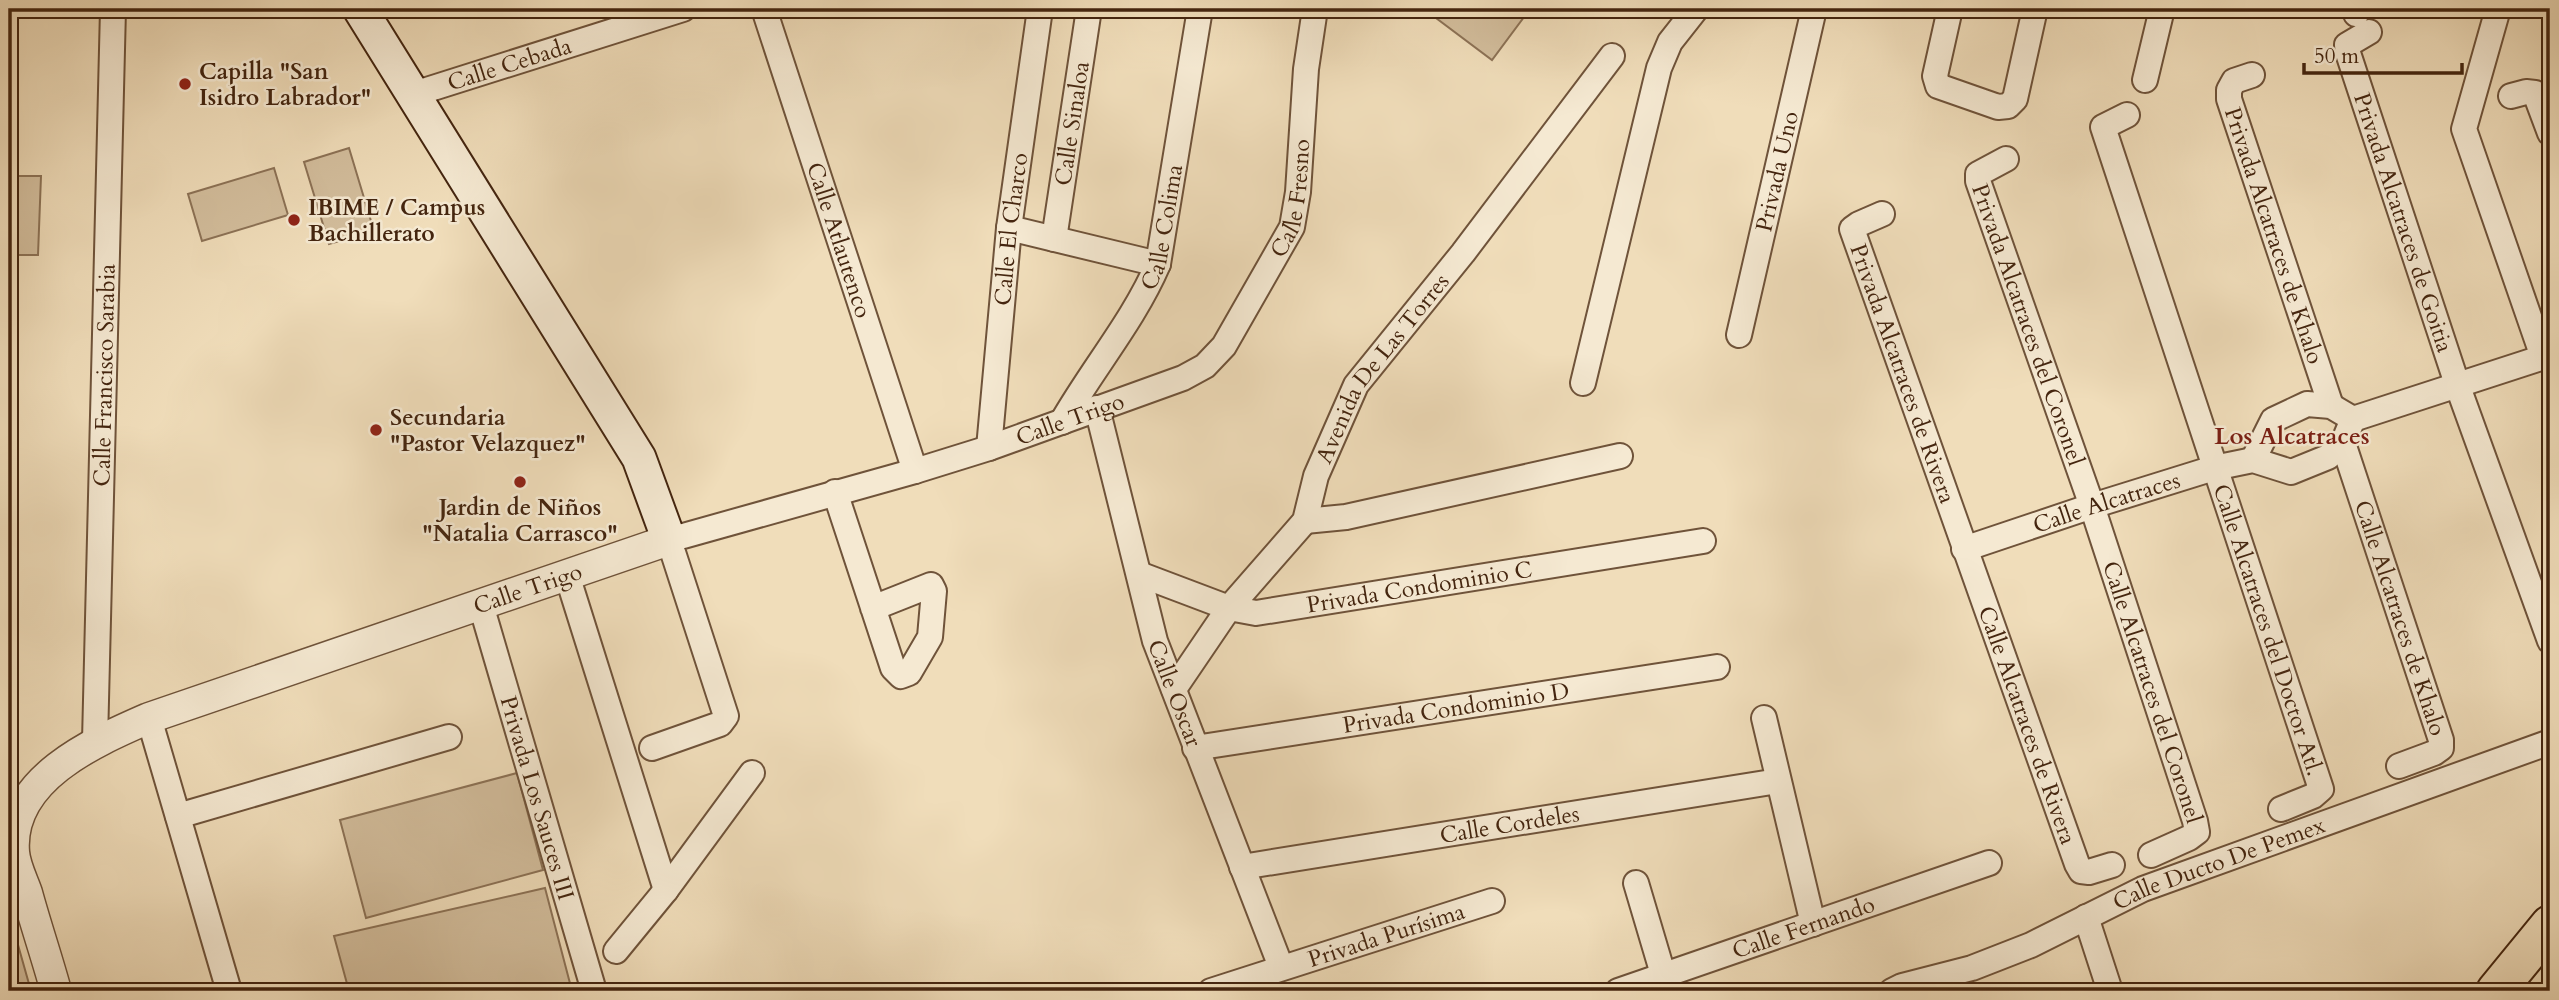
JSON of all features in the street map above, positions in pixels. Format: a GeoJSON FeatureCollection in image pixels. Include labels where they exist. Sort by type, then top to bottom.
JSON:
{"type":"FeatureCollection","features":[{"type":"Feature","properties":{"kind":"highway"},"geometry":{"type":"LineString","coordinates":[[2496,991],[2546,933]]}},
{"type":"Feature","properties":{"kind":"main road"},"geometry":{"type":"LineString","coordinates":[[360,9],[639,458],[670,540]]}},
{"type":"Feature","properties":{"kind":"street","name":"Calle Francisco Sarabia"},"geometry":{"type":"LineString","coordinates":[[95,741],[113,9]]}},
{"type":"Feature","properties":{"kind":"street","name":"Calle Cebada"},"geometry":{"type":"LineString","coordinates":[[414,94],[683,9]]}},
{"type":"Feature","properties":{"kind":"street","name":"Calle Atlautenco"},"geometry":{"type":"LineString","coordinates":[[764,9],[915,471]]}},
{"type":"Feature","properties":{"kind":"street","name":"Calle El Charco"},"geometry":{"type":"LineString","coordinates":[[989,448],[1009,228],[1040,9]]}},
{"type":"Feature","properties":{"kind":"street","name":"Calle Sinaloa"},"geometry":{"type":"LineString","coordinates":[[1054,239],[1089,9]]}},
{"type":"Feature","properties":{"kind":"street","name":"Calle Colima"},"geometry":{"type":"LineString","coordinates":[[1062,422],[1083,385],[1144,295],[1158,264],[1200,9]]}},
{"type":"Feature","properties":{"kind":"street","name":"Calle Fresno"},"geometry":{"type":"LineString","coordinates":[[1205,366],[1223,346],[1292,227],[1298,192],[1306,69],[1315,9]]}},
{"type":"Feature","properties":{"kind":"street"},"geometry":{"type":"LineString","coordinates":[[1583,383],[1659,68],[1670,42],[1696,9]]}},
{"type":"Feature","properties":{"kind":"street","name":"Privada Uno"},"geometry":{"type":"LineString","coordinates":[[1739,335],[1815,9]]}},
{"type":"Feature","properties":{"kind":"street"},"geometry":{"type":"LineString","coordinates":[[1950,9],[1935,76],[1938,86],[1998,107],[2008,106],[2015,99],[2035,9]]}},
{"type":"Feature","properties":{"kind":"street"},"geometry":{"type":"LineString","coordinates":[[2145,80],[2162,9]]}},
{"type":"Feature","properties":{"kind":"street"},"geometry":{"type":"LineString","coordinates":[[2343,443],[2353,419],[2547,356],[2464,129],[2498,9]]}},
{"type":"Feature","properties":{"kind":"street","name":"Privada Alcatraces de Goitia"},"geometry":{"type":"LineString","coordinates":[[2361,18],[2347,45],[2348,53],[2457,384]]}},
{"type":"Feature","properties":{"kind":"street","name":"Avenida De Las Torres"},"geometry":{"type":"LineString","coordinates":[[1174,690],[1229,608],[1305,521],[1316,476],[1356,385],[1463,253],[1612,56]]}},
{"type":"Feature","properties":{"kind":"street","name":"Privada Alcatraces de Khalo"},"geometry":{"type":"LineString","coordinates":[[2252,75],[2234,82],[2229,90],[2229,99],[2331,406]]}},
{"type":"Feature","properties":{"kind":"street"},"geometry":{"type":"LineString","coordinates":[[2511,96],[2526,92],[2535,93],[2550,134]]}},
{"type":"Feature","properties":{"kind":"street"},"geometry":{"type":"LineString","coordinates":[[2127,115],[2103,127],[2214,468]]}},
{"type":"Feature","properties":{"kind":"street","name":"Privada Alcatraces del Coronel"},"geometry":{"type":"LineString","coordinates":[[2006,159],[1983,170],[1978,174],[1978,181],[2092,506]]}},
{"type":"Feature","properties":{"kind":"street","name":"Privada Alcatraces de Rivera"},"geometry":{"type":"LineString","coordinates":[[1882,214],[1852,229],[1964,549]]}},
{"type":"Feature","properties":{"kind":"street"},"geometry":{"type":"LineString","coordinates":[[1009,228],[1158,264]]}},
{"type":"Feature","properties":{"kind":"street","name":"Calle Trigo"},"geometry":{"type":"LineString","coordinates":[[56,991],[14,853],[18,820],[29,795],[57,768],[95,741],[149,718],[670,540],[989,448],[1183,378],[1205,366]]}},
{"type":"Feature","properties":{"kind":"street"},"geometry":{"type":"LineString","coordinates":[[2457,384],[2550,641]]}},
{"type":"Feature","properties":{"kind":"street"},"geometry":{"type":"LineString","coordinates":[[2253,460],[2273,420],[2307,404],[2331,406],[2353,419]]}},
{"type":"Feature","properties":{"kind":"street","name":"Calle Oscar"},"geometry":{"type":"LineString","coordinates":[[1097,408],[1155,641],[1281,967]]}},
{"type":"Feature","properties":{"kind":"street","name":"Calle Alcatraces"},"geometry":{"type":"LineString","coordinates":[[1964,549],[2214,468],[2253,460],[2291,472],[2328,457],[2343,443]]}},
{"type":"Feature","properties":{"kind":"street","name":"Calle Alcatraces de Khalo"},"geometry":{"type":"LineString","coordinates":[[2343,443],[2441,740],[2441,747],[2434,753],[2399,766]]}},
{"type":"Feature","properties":{"kind":"street"},"geometry":{"type":"LineString","coordinates":[[1305,521],[1346,517],[1619,456]]}},
{"type":"Feature","properties":{"kind":"street","name":"Calle Alcatraces del Doctor Atl."},"geometry":{"type":"LineString","coordinates":[[2214,468],[2321,789],[2313,796],[2281,809]]}},
{"type":"Feature","properties":{"kind":"street"},"geometry":{"type":"LineString","coordinates":[[835,492],[873,608],[893,668],[901,676],[909,673],[930,637],[934,591],[931,585],[873,608]]}},
{"type":"Feature","properties":{"kind":"street","name":"Calle Alcatraces del Coronel"},"geometry":{"type":"LineString","coordinates":[[2092,506],[2197,832],[2151,855]]}},
{"type":"Feature","properties":{"kind":"street"},"geometry":{"type":"LineString","coordinates":[[652,748],[720,724],[726,716],[670,540]]}},
{"type":"Feature","properties":{"kind":"street","name":"Privada Condominio C"},"geometry":{"type":"LineString","coordinates":[[1139,574],[1229,608],[1256,612],[1703,541]]}},
{"type":"Feature","properties":{"kind":"street","name":"Calle Alcatraces de Rivera"},"geometry":{"type":"LineString","coordinates":[[1964,549],[2077,864],[2081,871],[2089,872],[2112,864]]}},
{"type":"Feature","properties":{"kind":"street"},"geometry":{"type":"LineString","coordinates":[[567,575],[666,890]]}},
{"type":"Feature","properties":{"kind":"street","name":"Privada Los Sauces III"},"geometry":{"type":"LineString","coordinates":[[481,605],[594,991]]}},
{"type":"Feature","properties":{"kind":"street","name":"Privada Condominio D"},"geometry":{"type":"LineString","coordinates":[[1195,748],[1717,667]]}},
{"type":"Feature","properties":{"kind":"street"},"geometry":{"type":"LineString","coordinates":[[149,718],[229,991]]}},
{"type":"Feature","properties":{"kind":"street"},"geometry":{"type":"LineString","coordinates":[[1764,718],[1813,924]]}},
{"type":"Feature","properties":{"kind":"street"},"geometry":{"type":"LineString","coordinates":[[178,816],[449,737]]}},
{"type":"Feature","properties":{"kind":"street","name":"Calle Ducto De Pemex"},"geometry":{"type":"LineString","coordinates":[[1892,991],[1972,968],[2031,945],[2143,889],[2550,741]]}},
{"type":"Feature","properties":{"kind":"street"},"geometry":{"type":"LineString","coordinates":[[616,951],[666,890],[752,773]]}},
{"type":"Feature","properties":{"kind":"street","name":"Calle Cordeles"},"geometry":{"type":"LineString","coordinates":[[1241,867],[1778,781]]}},
{"type":"Feature","properties":{"kind":"street","name":"Calle Fernando"},"geometry":{"type":"LineString","coordinates":[[1618,991],[1666,984],[1813,924],[1989,863]]}},
{"type":"Feature","properties":{"kind":"street"},"geometry":{"type":"LineString","coordinates":[[1636,883],[1666,984]]}},
{"type":"Feature","properties":{"kind":"street","name":"Privada Purísima"},"geometry":{"type":"LineString","coordinates":[[1227,989],[1281,967],[1492,901]]}},
{"type":"Feature","properties":{"kind":"street"},"geometry":{"type":"LineString","coordinates":[[2086,917],[2110,991]]}},
{"type":"Feature","properties":{"kind":"shaded area"},"geometry":{"type":"Polygon","coordinates":[[[1424,9],[1530,9],[1492,60],[1424,9]]]}},
{"type":"Feature","properties":{"kind":"shaded area"},"geometry":{"type":"Polygon","coordinates":[[[349,148],[374,231],[329,244],[304,162],[349,148]]]}},
{"type":"Feature","properties":{"kind":"shaded area"},"geometry":{"type":"Polygon","coordinates":[[[274,168],[288,215],[202,241],[188,194],[274,168]]]}},
{"type":"Feature","properties":{"kind":"shaded area"},"geometry":{"type":"Polygon","coordinates":[[[9,176],[41,176],[38,255],[9,255],[9,176]]]}},
{"type":"Feature","properties":{"kind":"shaded area"},"geometry":{"type":"Polygon","coordinates":[[[517,773],[543,870],[366,918],[340,820],[517,773]]]}},
{"type":"Feature","properties":{"kind":"shaded area"},"geometry":{"type":"Polygon","coordinates":[[[545,888],[572,991],[349,991],[334,936],[545,888]]]}},
{"type":"Feature","properties":{"kind":"shaded area"},"geometry":{"type":"Polygon","coordinates":[[[9,913],[31,991],[9,991],[9,913]]]}},
{"type":"Feature","properties":{"kind":"place","name":"Capilla \"San Isidro Labrador\""},"geometry":{"type":"Point","coordinates":[185,84]}},
{"type":"Feature","properties":{"kind":"place","name":"IBIME / Campus Bachillerato"},"geometry":{"type":"Point","coordinates":[294,220]}},
{"type":"Feature","properties":{"kind":"place","name":"Secundaria \"Pastor Velazquez\""},"geometry":{"type":"Point","coordinates":[376,430]}},
{"type":"Feature","properties":{"kind":"place","name":"Jardin de Niños \"Natalia Carrasco\""},"geometry":{"type":"Point","coordinates":[520,482]}},
{"type":"Feature","properties":{"kind":"district","name":"Los Alcatraces"},"geometry":{"type":"Point","coordinates":[2292,436]}}]}
